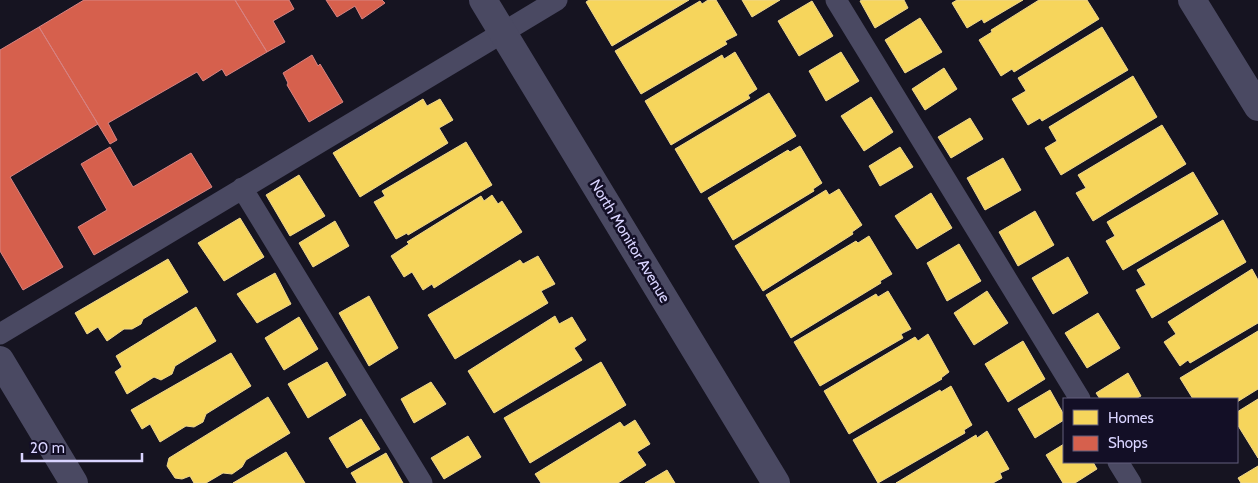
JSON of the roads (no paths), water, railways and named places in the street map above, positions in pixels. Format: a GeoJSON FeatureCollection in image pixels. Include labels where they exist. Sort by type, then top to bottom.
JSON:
{"type":"FeatureCollection","features":[{"type":"Feature","properties":{"kind":"street","name":"North Monitor Avenue"},"geometry":{"type":"LineString","coordinates":[[484,0],[776,483]]}},
{"type":"Feature","properties":{"kind":"street"},"geometry":{"type":"LineString","coordinates":[[1192,0],[1258,107]]}},
{"type":"Feature","properties":{"kind":"street"},"geometry":{"type":"LineString","coordinates":[[0,360],[74,483]]}},
{"type":"Feature","properties":{"kind":"lane"},"geometry":{"type":"LineString","coordinates":[[0,334],[556,0]]}},
{"type":"Feature","properties":{"kind":"lane"},"geometry":{"type":"LineString","coordinates":[[836,0],[1079,398]]}},
{"type":"Feature","properties":{"kind":"lane"},"geometry":{"type":"LineString","coordinates":[[242,188],[422,483]]}},
{"type":"Feature","properties":{"kind":"lane"},"geometry":{"type":"LineString","coordinates":[[1119,463],[1131,483]]}}]}
